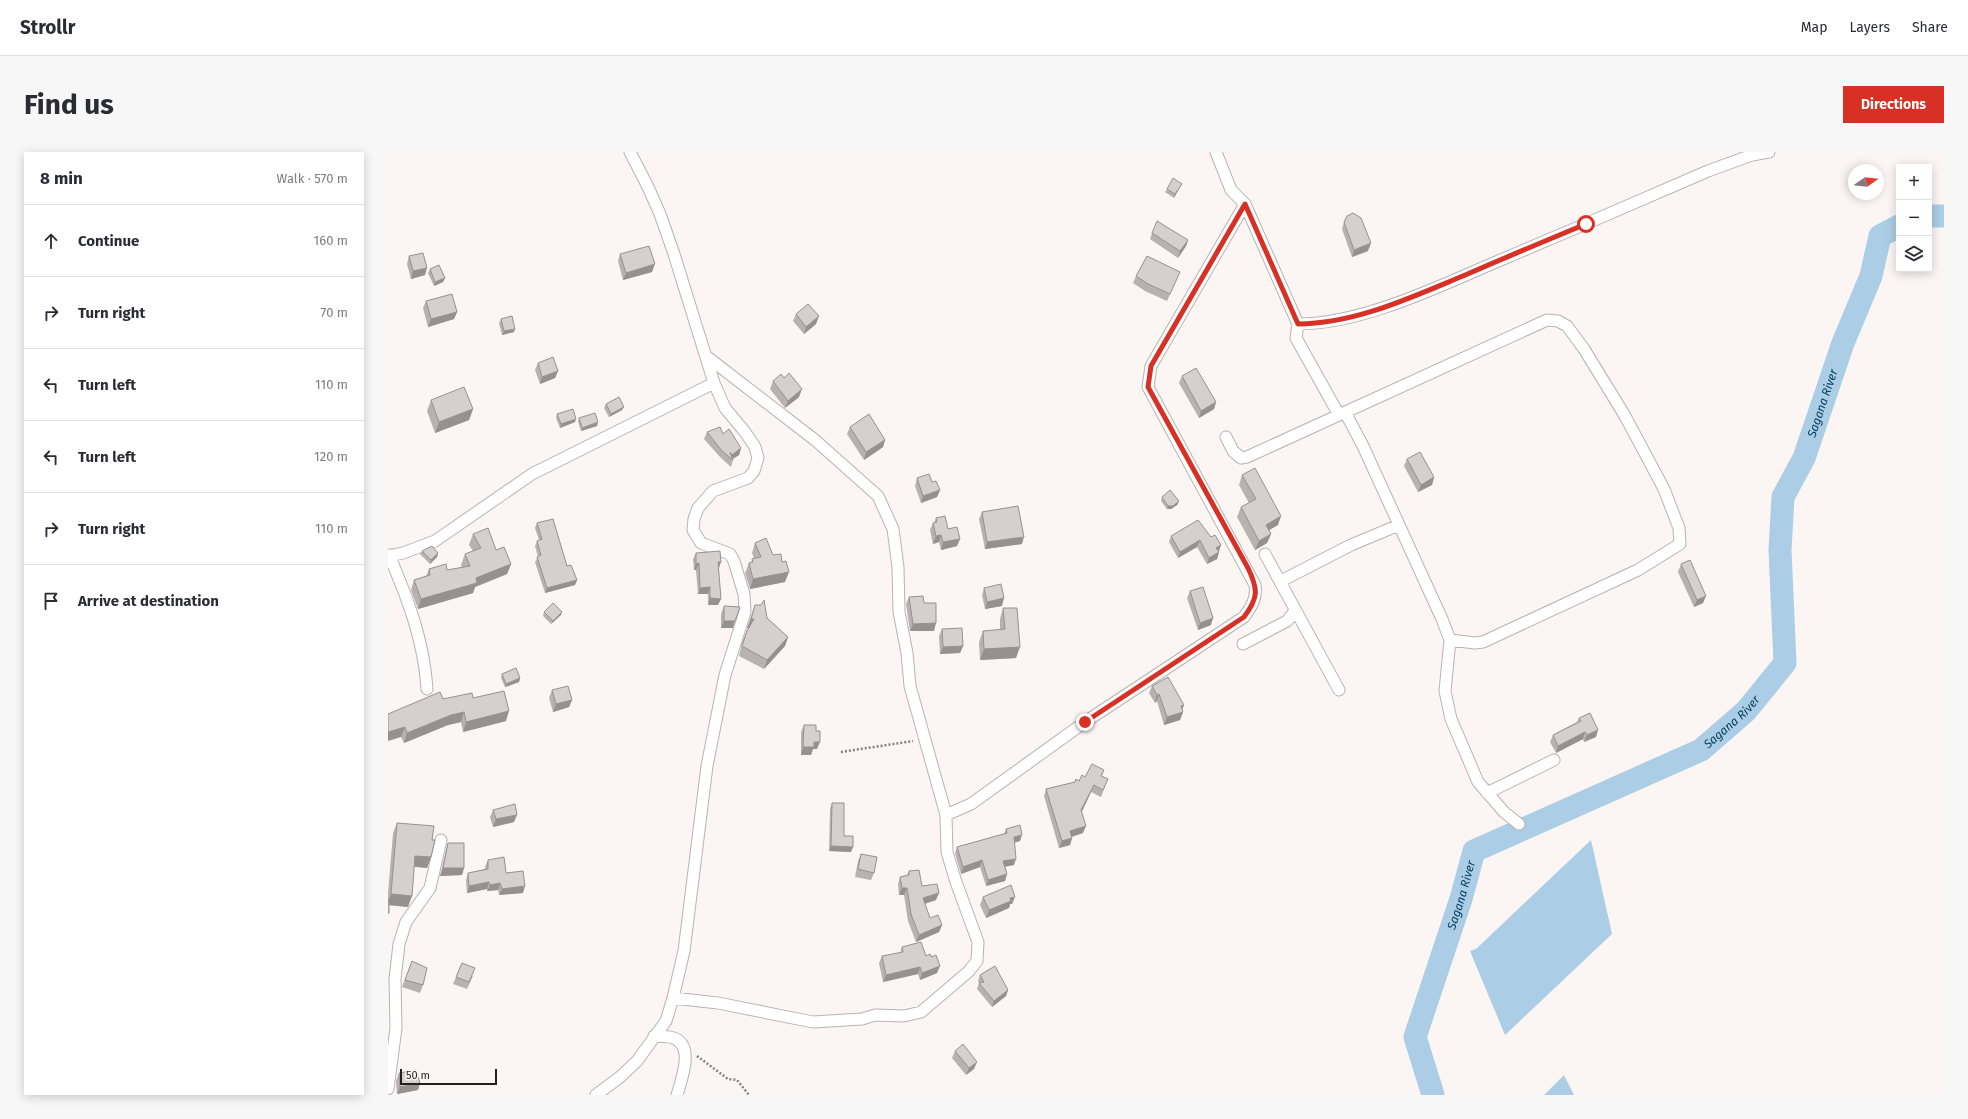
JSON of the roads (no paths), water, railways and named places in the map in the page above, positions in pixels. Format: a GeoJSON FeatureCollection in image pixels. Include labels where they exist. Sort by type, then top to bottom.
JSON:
{"type":"FeatureCollection","features":[{"type":"Feature","properties":{"kind":"street"},"geometry":{"type":"LineString","coordinates":[[596,1095],[620,1077],[637,1061],[666,1021],[673,998],[684,951],[707,766],[725,676],[745,612],[744,594],[734,561],[730,554],[701,543],[693,530],[694,519],[698,508],[713,492],[748,478],[754,471],[758,458],[755,447],[745,432],[725,408],[714,383],[660,214],[630,152]]}},
{"type":"Feature","properties":{"kind":"street"},"geometry":{"type":"LineString","coordinates":[[1216,152],[1231,190],[1245,204],[1298,324],[1296,338],[1363,446],[1442,619],[1450,640],[1445,690],[1447,705],[1451,719],[1478,782],[1504,812],[1519,824]]}},
{"type":"Feature","properties":{"kind":"street"},"geometry":{"type":"LineString","coordinates":[[1298,324],[1310,324],[1347,317],[1426,291],[1708,171],[1752,155],[1769,152]]}},
{"type":"Feature","properties":{"kind":"street"},"geometry":{"type":"LineString","coordinates":[[946,815],[972,804],[1079,727],[1244,617],[1251,608],[1256,594],[1256,585],[1148,387],[1151,366],[1245,204]]}},
{"type":"Feature","properties":{"kind":"street"},"geometry":{"type":"LineString","coordinates":[[1226,438],[1233,451],[1241,458],[1247,457],[1547,320],[1558,321],[1567,326],[1584,349],[1626,416],[1664,489],[1679,528],[1680,544],[1671,551],[1638,570],[1483,642],[1475,643],[1450,640]]}},
{"type":"Feature","properties":{"kind":"street"},"geometry":{"type":"LineString","coordinates":[[673,998],[718,1004],[814,1022],[862,1019],[875,1015],[904,1016],[921,1012],[968,972],[977,961],[978,942],[956,882],[947,852],[946,815],[910,686],[907,653],[899,612],[898,567],[893,529],[878,496],[815,440],[706,356]]}},
{"type":"Feature","properties":{"kind":"street"},"geometry":{"type":"LineString","coordinates":[[427,689],[426,664],[410,605],[389,556],[403,553],[435,541],[532,474],[714,383]]}},
{"type":"Feature","properties":{"kind":"street"},"geometry":{"type":"LineString","coordinates":[[1281,581],[1351,545],[1399,525]]}},
{"type":"Feature","properties":{"kind":"street"},"geometry":{"type":"LineString","coordinates":[[1265,554],[1339,690]]}},
{"type":"Feature","properties":{"kind":"street"},"geometry":{"type":"LineString","coordinates":[[1243,644],[1287,621],[1295,611]]}},
{"type":"Feature","properties":{"kind":"street"},"geometry":{"type":"LineString","coordinates":[[1487,792],[1554,760]]}},
{"type":"Feature","properties":{"kind":"street"},"geometry":{"type":"LineString","coordinates":[[388,1090],[396,1028],[395,979],[398,944],[406,922],[430,888],[441,840]]}},
{"type":"Feature","properties":{"kind":"street"},"geometry":{"type":"LineString","coordinates":[[654,1036],[670,1037],[680,1042],[684,1049],[685,1064],[677,1095]]}},
{"type":"Feature","properties":{"kind":"water"},"geometry":{"type":"Polygon","coordinates":[[[1591,840],[1612,934],[1505,1035],[1470,951],[1476,949],[1591,840]]]}},
{"type":"Feature","properties":{"kind":"water"},"geometry":{"type":"Polygon","coordinates":[[[1564,1075],[1574,1095],[1544,1095],[1564,1075]]]}},
{"type":"Feature","properties":{"kind":"waterway","name":"Sagana River"},"geometry":{"type":"LineString","coordinates":[[1932,216],[1944,216]]}},
{"type":"Feature","properties":{"kind":"waterway","name":"Sagana River"},"geometry":{"type":"LineString","coordinates":[[1433,1095],[1415,1037],[1461,899],[1474,851],[1701,750],[1746,711],[1785,663],[1780,550],[1783,497],[1804,458],[1843,343],[1871,276],[1880,236],[1896,228]]}}]}
